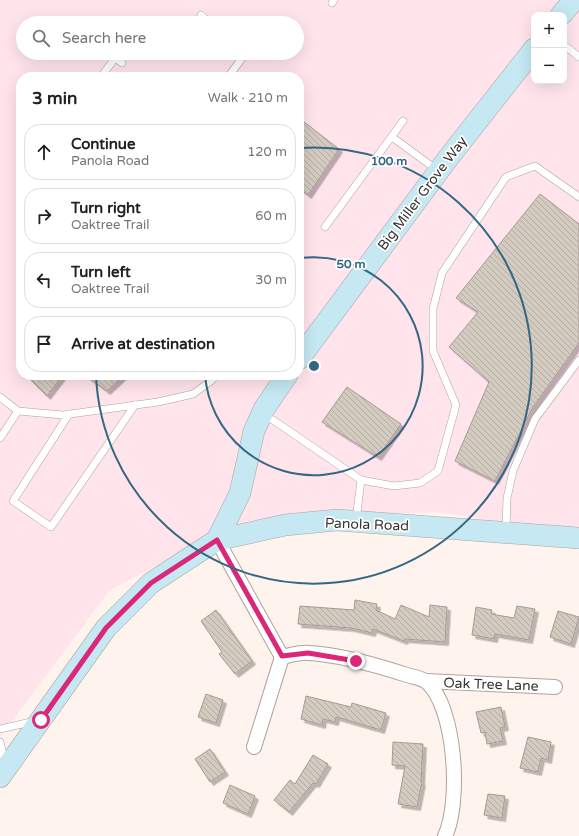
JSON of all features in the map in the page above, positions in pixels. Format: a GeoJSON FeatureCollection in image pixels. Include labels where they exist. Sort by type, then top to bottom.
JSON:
{"type":"FeatureCollection","features":[{"type":"Feature","properties":{"kind":"main road"},"geometry":{"type":"LineString","coordinates":[[564,12],[574,0]]}},
{"type":"Feature","properties":{"kind":"main road","name":"Big Miller Grove Way"},"geometry":{"type":"LineString","coordinates":[[304,352],[438,171],[531,53]]}},
{"type":"Feature","properties":{"kind":"main road"},"geometry":{"type":"LineString","coordinates":[[217,540],[240,493],[254,431],[261,416],[284,380]]}},
{"type":"Feature","properties":{"kind":"main road"},"geometry":{"type":"LineString","coordinates":[[240,493],[242,504],[248,519],[260,530]]}},
{"type":"Feature","properties":{"kind":"main road","name":"Panola Road"},"geometry":{"type":"LineString","coordinates":[[3,773],[106,628],[151,583],[217,540],[285,524],[337,520],[579,538]]}},
{"type":"Feature","properties":{"kind":"street"},"geometry":{"type":"LineString","coordinates":[[217,540],[282,656],[254,747]]}},
{"type":"Feature","properties":{"kind":"street","name":"Oak Tree Lane"},"geometry":{"type":"LineString","coordinates":[[282,656],[308,653],[356,661],[426,682],[555,687]]}},
{"type":"Feature","properties":{"kind":"street"},"geometry":{"type":"LineString","coordinates":[[426,682],[441,700],[453,748],[454,788],[449,828],[445,836]]}},
{"type":"Feature","properties":{"kind":"lane"},"geometry":{"type":"LineString","coordinates":[[567,47],[579,57]]}},
{"type":"Feature","properties":{"kind":"lane"},"geometry":{"type":"LineString","coordinates":[[105,72],[114,60]]}},
{"type":"Feature","properties":{"kind":"lane"},"geometry":{"type":"LineString","coordinates":[[118,60],[122,63]]}},
{"type":"Feature","properties":{"kind":"lane"},"geometry":{"type":"LineString","coordinates":[[232,72],[241,60]]}},
{"type":"Feature","properties":{"kind":"lane"},"geometry":{"type":"LineString","coordinates":[[325,227],[403,121]]}},
{"type":"Feature","properties":{"kind":"lane"},"geometry":{"type":"LineString","coordinates":[[392,137],[438,171]]}},
{"type":"Feature","properties":{"kind":"lane"},"geometry":{"type":"LineString","coordinates":[[261,416],[273,420],[361,480],[394,486],[420,483],[438,471],[456,405],[433,351],[433,309],[442,273],[506,177],[535,166],[579,197]]}},
{"type":"Feature","properties":{"kind":"lane"},"geometry":{"type":"LineString","coordinates":[[506,532],[506,498],[513,471],[535,419],[579,360]]}},
{"type":"Feature","properties":{"kind":"lane"},"geometry":{"type":"LineString","coordinates":[[0,397],[18,411],[69,414],[158,402],[194,394],[212,380]]}},
{"type":"Feature","properties":{"kind":"lane"},"geometry":{"type":"LineString","coordinates":[[69,414],[13,501],[51,527],[135,405]]}},
{"type":"Feature","properties":{"kind":"lane"},"geometry":{"type":"LineString","coordinates":[[0,438],[18,411]]}},
{"type":"Feature","properties":{"kind":"lane"},"geometry":{"type":"LineString","coordinates":[[356,521],[361,480]]}},
{"type":"Feature","properties":{"kind":"lane"},"geometry":{"type":"LineString","coordinates":[[0,729],[41,720]]}},
{"type":"Feature","properties":{"kind":"lane"},"geometry":{"type":"LineString","coordinates":[[0,742],[3,773]]}},
{"type":"Feature","properties":{"kind":"shaded area"},"geometry":{"type":"Polygon","coordinates":[[[0,0],[579,0],[579,535],[437,512],[385,514],[206,539],[109,591],[0,738],[0,0]]]}},
{"type":"Feature","properties":{"kind":"building"},"geometry":{"type":"Polygon","coordinates":[[[304,122],[339,149],[308,195],[304,192],[304,122]]]}},
{"type":"Feature","properties":{"kind":"building"},"geometry":{"type":"Polygon","coordinates":[[[540,194],[579,224],[579,343],[533,407],[495,481],[455,461],[489,382],[449,347],[478,312],[456,298],[540,194]]]}},
{"type":"Feature","properties":{"kind":"building"},"geometry":{"type":"Polygon","coordinates":[[[31,380],[59,380],[47,396],[31,380]]]}},
{"type":"Feature","properties":{"kind":"building"},"geometry":{"type":"Polygon","coordinates":[[[92,380],[119,380],[107,391],[92,380]]]}},
{"type":"Feature","properties":{"kind":"building"},"geometry":{"type":"Polygon","coordinates":[[[347,387],[401,424],[378,457],[322,422],[347,387]]]}},
{"type":"Feature","properties":{"kind":"building"},"geometry":{"type":"Polygon","coordinates":[[[355,600],[377,604],[376,610],[395,619],[401,605],[429,617],[430,605],[447,607],[445,642],[405,639],[404,641],[373,629],[372,633],[351,628],[298,624],[300,606],[354,610],[355,600]]]}},
{"type":"Feature","properties":{"kind":"building"},"geometry":{"type":"Polygon","coordinates":[[[517,606],[535,609],[529,640],[495,634],[494,639],[472,635],[476,607],[492,610],[491,614],[514,618],[517,606]]]}},
{"type":"Feature","properties":{"kind":"building"},"geometry":{"type":"Polygon","coordinates":[[[216,610],[252,661],[235,674],[219,654],[222,652],[201,621],[216,610]]]}},
{"type":"Feature","properties":{"kind":"building"},"geometry":{"type":"Polygon","coordinates":[[[558,611],[579,617],[571,644],[550,637],[558,611]]]}},
{"type":"Feature","properties":{"kind":"building"},"geometry":{"type":"Polygon","coordinates":[[[206,694],[223,700],[216,723],[198,717],[206,694]]]}},
{"type":"Feature","properties":{"kind":"building"},"geometry":{"type":"Polygon","coordinates":[[[306,696],[351,707],[352,703],[386,713],[381,730],[336,717],[335,722],[323,719],[322,725],[301,719],[306,696]]]}},
{"type":"Feature","properties":{"kind":"building"},"geometry":{"type":"Polygon","coordinates":[[[501,707],[505,727],[500,728],[503,741],[487,744],[485,732],[481,733],[476,712],[501,707]]]}},
{"type":"Feature","properties":{"kind":"building"},"geometry":{"type":"Polygon","coordinates":[[[528,737],[551,742],[548,760],[541,758],[538,772],[520,768],[528,737]]]}},
{"type":"Feature","properties":{"kind":"building"},"geometry":{"type":"Polygon","coordinates":[[[393,742],[423,744],[422,782],[417,807],[398,804],[405,766],[392,765],[393,742]]]}},
{"type":"Feature","properties":{"kind":"building"},"geometry":{"type":"Polygon","coordinates":[[[210,749],[225,772],[210,782],[195,759],[210,749]]]}},
{"type":"Feature","properties":{"kind":"building"},"geometry":{"type":"Polygon","coordinates":[[[313,755],[328,764],[316,784],[313,783],[289,812],[274,800],[290,780],[295,784],[313,755]]]}},
{"type":"Feature","properties":{"kind":"building"},"geometry":{"type":"Polygon","coordinates":[[[230,785],[255,796],[248,814],[223,803],[230,785]]]}},
{"type":"Feature","properties":{"kind":"building"},"geometry":{"type":"Polygon","coordinates":[[[488,794],[505,796],[502,818],[484,815],[488,794]]]}},
{"type":"Feature","properties":{"kind":"route"},"geometry":{"type":"LineString","coordinates":[[41,720],[106,628],[151,583],[217,540],[282,656],[308,653],[356,661]]}}]}
